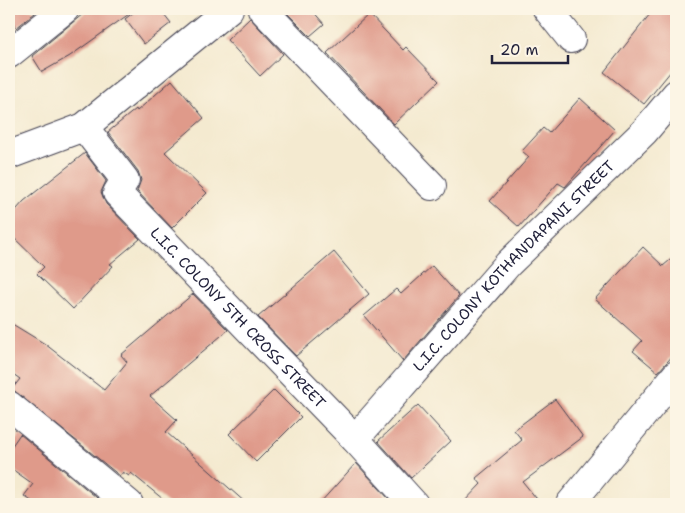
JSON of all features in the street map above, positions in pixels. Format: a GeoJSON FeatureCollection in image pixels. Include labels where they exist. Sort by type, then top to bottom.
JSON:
{"type":"FeatureCollection","features":[{"type":"Feature","properties":{"kind":"street"},"geometry":{"type":"LineString","coordinates":[[9,54],[65,9]]}},
{"type":"Feature","properties":{"kind":"street"},"geometry":{"type":"LineString","coordinates":[[9,155],[84,127],[229,9]]}},
{"type":"Feature","properties":{"kind":"street"},"geometry":{"type":"LineString","coordinates":[[262,9],[432,186]]}},
{"type":"Feature","properties":{"kind":"street"},"geometry":{"type":"LineString","coordinates":[[547,9],[571,38]]}},
{"type":"Feature","properties":{"kind":"street","name":"L.I.C. COLONY KOTHANDAPANI STREET"},"geometry":{"type":"LineString","coordinates":[[355,440],[508,264],[644,132],[676,94]]}},
{"type":"Feature","properties":{"kind":"street","name":"L.I.C. COLONY 5TH CROSS STREET"},"geometry":{"type":"LineString","coordinates":[[84,127],[125,180],[117,193],[355,440],[414,504]]}},
{"type":"Feature","properties":{"kind":"street"},"geometry":{"type":"LineString","coordinates":[[570,504],[676,375]]}},
{"type":"Feature","properties":{"kind":"street"},"geometry":{"type":"LineString","coordinates":[[9,404],[129,504]]}},
{"type":"Feature","properties":{"kind":"building"},"geometry":{"type":"Polygon","coordinates":[[[9,9],[32,9],[35,13],[16,28],[9,15],[9,9]]]}},
{"type":"Feature","properties":{"kind":"building"},"geometry":{"type":"Polygon","coordinates":[[[89,9],[136,9],[70,56],[42,72],[32,56],[89,9]]]}},
{"type":"Feature","properties":{"kind":"building"},"geometry":{"type":"Polygon","coordinates":[[[138,9],[160,9],[171,23],[144,44],[125,19],[138,9]]]}},
{"type":"Feature","properties":{"kind":"building"},"geometry":{"type":"Polygon","coordinates":[[[283,9],[311,9],[324,24],[310,36],[283,9]]]}},
{"type":"Feature","properties":{"kind":"building"},"geometry":{"type":"Polygon","coordinates":[[[654,9],[676,9],[676,65],[644,104],[604,72],[654,9]]]}},
{"type":"Feature","properties":{"kind":"building"},"geometry":{"type":"Polygon","coordinates":[[[369,14],[403,50],[406,47],[439,81],[394,124],[327,53],[369,14]]]}},
{"type":"Feature","properties":{"kind":"building"},"geometry":{"type":"Polygon","coordinates":[[[250,18],[283,54],[260,76],[227,40],[250,18]]]}},
{"type":"Feature","properties":{"kind":"building"},"geometry":{"type":"Polygon","coordinates":[[[172,80],[204,118],[165,152],[207,193],[172,228],[137,191],[141,180],[138,171],[108,132],[136,109],[137,111],[172,80]]]}},
{"type":"Feature","properties":{"kind":"building"},"geometry":{"type":"Polygon","coordinates":[[[580,98],[615,130],[565,187],[558,183],[519,227],[490,201],[529,157],[522,151],[543,128],[549,133],[580,98]]]}},
{"type":"Feature","properties":{"kind":"building"},"geometry":{"type":"Polygon","coordinates":[[[85,153],[106,181],[101,192],[106,204],[140,239],[110,264],[113,266],[73,309],[37,274],[44,267],[9,233],[9,218],[24,201],[85,153]]]}},
{"type":"Feature","properties":{"kind":"building"},"geometry":{"type":"Polygon","coordinates":[[[643,247],[663,266],[676,255],[676,352],[658,372],[633,351],[642,341],[595,299],[643,247]]]}},
{"type":"Feature","properties":{"kind":"building"},"geometry":{"type":"Polygon","coordinates":[[[334,252],[369,294],[296,356],[258,317],[334,252]]]}},
{"type":"Feature","properties":{"kind":"building"},"geometry":{"type":"Polygon","coordinates":[[[432,266],[459,296],[403,361],[364,316],[396,289],[401,294],[432,266]]]}},
{"type":"Feature","properties":{"kind":"building"},"geometry":{"type":"Polygon","coordinates":[[[193,294],[228,330],[150,396],[177,420],[166,432],[247,504],[169,504],[131,473],[129,476],[123,472],[120,476],[12,389],[20,379],[9,371],[9,322],[45,344],[104,390],[127,362],[121,355],[193,294]]]}},
{"type":"Feature","properties":{"kind":"building"},"geometry":{"type":"Polygon","coordinates":[[[274,390],[301,417],[256,462],[229,434],[274,390]]]}},
{"type":"Feature","properties":{"kind":"building"},"geometry":{"type":"Polygon","coordinates":[[[555,399],[583,437],[523,482],[541,504],[462,504],[481,484],[476,478],[522,440],[514,430],[555,399]]]}},
{"type":"Feature","properties":{"kind":"building"},"geometry":{"type":"Polygon","coordinates":[[[418,405],[451,441],[411,478],[378,441],[418,405]]]}},
{"type":"Feature","properties":{"kind":"building"},"geometry":{"type":"Polygon","coordinates":[[[20,434],[102,502],[100,504],[36,504],[24,496],[33,484],[9,467],[9,450],[20,434]]]}},
{"type":"Feature","properties":{"kind":"building"},"geometry":{"type":"Polygon","coordinates":[[[356,463],[389,499],[383,504],[319,504],[356,463]]]}}]}
